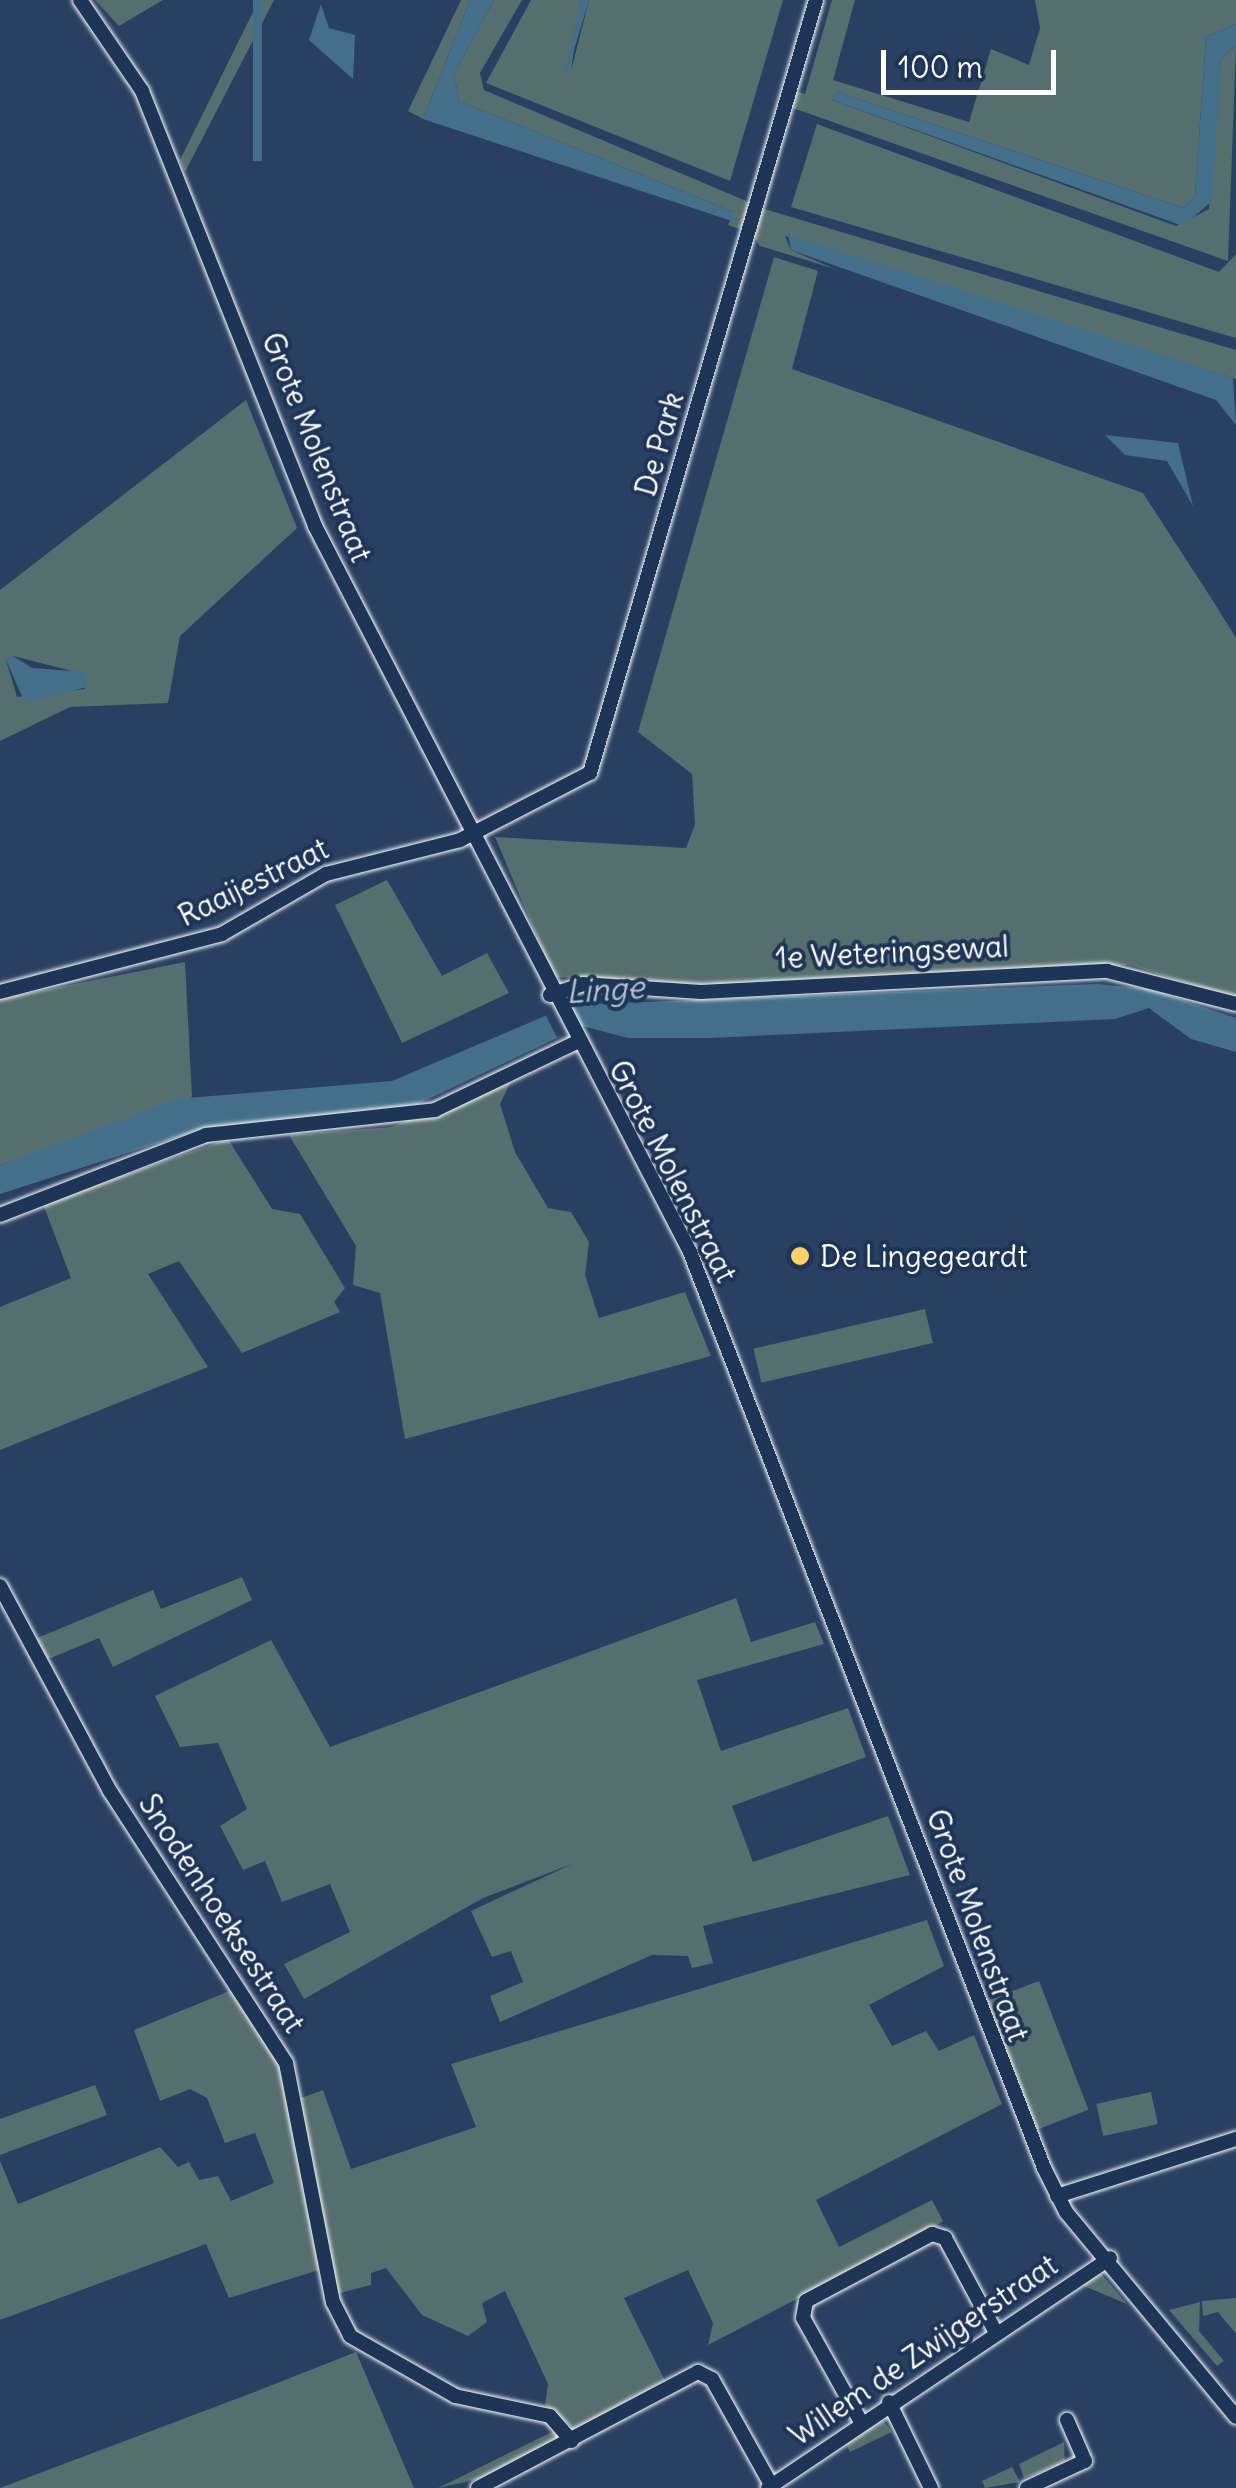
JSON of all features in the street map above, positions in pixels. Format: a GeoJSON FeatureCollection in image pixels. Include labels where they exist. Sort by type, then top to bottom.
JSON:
{"type":"FeatureCollection","features":[{"type":"Feature","properties":{"kind":"street","name":"Grote Molenstraat"},"geometry":{"type":"LineString","coordinates":[[80,0],[137,80],[315,526],[572,1039],[690,1252],[1057,2196],[1236,2417]]}},
{"type":"Feature","properties":{"kind":"street","name":"De Park"},"geometry":{"type":"LineString","coordinates":[[471,835],[590,773],[816,0]]}},
{"type":"Feature","properties":{"kind":"street","name":"Raaijestraat"},"geometry":{"type":"LineString","coordinates":[[0,992],[181,948],[348,865],[471,835]]}},
{"type":"Feature","properties":{"kind":"street","name":"1e Weteringsewal"},"geometry":{"type":"LineString","coordinates":[[553,1001],[583,984],[702,992],[1107,971],[1236,1004]]}},
{"type":"Feature","properties":{"kind":"street"},"geometry":{"type":"LineString","coordinates":[[0,1214],[206,1135],[434,1110],[572,1039]]}},
{"type":"Feature","properties":{"kind":"street","name":"Snodenhoeksestraat"},"geometry":{"type":"LineString","coordinates":[[0,1586],[110,1791],[286,2063],[333,2302],[350,2336],[455,2396],[550,2416],[572,2441]]}},
{"type":"Feature","properties":{"kind":"street"},"geometry":{"type":"LineString","coordinates":[[1057,2196],[1236,2139]]}},
{"type":"Feature","properties":{"kind":"street"},"geometry":{"type":"LineString","coordinates":[[861,2422],[802,2318],[806,2301],[932,2234],[945,2238],[994,2330]]}},
{"type":"Feature","properties":{"kind":"street","name":"Willem de Zwijgerstraat"},"geometry":{"type":"LineString","coordinates":[[771,2487],[994,2330],[1110,2258]]}},
{"type":"Feature","properties":{"kind":"street"},"geometry":{"type":"LineString","coordinates":[[478,2488],[702,2372],[771,2487]]}},
{"type":"Feature","properties":{"kind":"street"},"geometry":{"type":"LineString","coordinates":[[889,2402],[931,2488]]}},
{"type":"Feature","properties":{"kind":"street"},"geometry":{"type":"LineString","coordinates":[[1027,2488],[1085,2461],[1067,2420]]}},
{"type":"Feature","properties":{"kind":"green space"},"geometry":{"type":"Polygon","coordinates":[[[95,0],[163,0],[119,26],[95,0]]]}},
{"type":"Feature","properties":{"kind":"green space"},"geometry":{"type":"Polygon","coordinates":[[[259,0],[274,0],[185,172],[180,160],[259,0]]]}},
{"type":"Feature","properties":{"kind":"green space"},"geometry":{"type":"Polygon","coordinates":[[[461,0],[470,0],[423,119],[408,111],[461,0]]]}},
{"type":"Feature","properties":{"kind":"green space"},"geometry":{"type":"Polygon","coordinates":[[[494,0],[522,0],[480,73],[484,90],[751,203],[743,230],[728,225],[734,212],[459,101],[454,74],[494,0]]]}},
{"type":"Feature","properties":{"kind":"green space"},"geometry":{"type":"Polygon","coordinates":[[[531,0],[581,0],[571,71],[589,0],[783,0],[730,181],[486,83],[531,0]]]}},
{"type":"Feature","properties":{"kind":"green space"},"geometry":{"type":"Polygon","coordinates":[[[832,0],[855,0],[833,80],[969,122],[991,49],[1029,65],[1040,28],[1035,0],[1236,0],[1236,24],[1206,37],[1195,196],[1183,208],[838,92],[832,100],[1176,226],[1209,209],[1221,59],[1236,46],[1228,261],[790,107],[795,91],[805,94],[832,0]]]}},
{"type":"Feature","properties":{"kind":"green space"},"geometry":{"type":"Polygon","coordinates":[[[817,124],[1219,272],[1236,254],[1236,338],[791,207],[817,124]]]}},
{"type":"Feature","properties":{"kind":"green space"},"geometry":{"type":"Polygon","coordinates":[[[761,208],[1236,350],[1236,379],[785,236],[791,250],[835,269],[760,246],[753,235],[761,208]]]}},
{"type":"Feature","properties":{"kind":"green space"},"geometry":{"type":"Polygon","coordinates":[[[774,257],[818,271],[792,369],[1143,493],[1213,601],[1236,638],[1236,998],[1130,965],[719,985],[554,977],[495,837],[686,848],[695,825],[692,774],[638,732],[774,257]]]}},
{"type":"Feature","properties":{"kind":"green space"},"geometry":{"type":"Polygon","coordinates":[[[246,400],[297,528],[180,636],[168,703],[70,707],[0,741],[0,590],[246,400]],[[13,656],[6,660],[17,697],[85,689],[76,672],[13,656]]]}},
{"type":"Feature","properties":{"kind":"green space"},"geometry":{"type":"Polygon","coordinates":[[[387,880],[442,976],[487,953],[509,993],[402,1043],[335,905],[387,880]]]}},
{"type":"Feature","properties":{"kind":"green space"},"geometry":{"type":"Polygon","coordinates":[[[185,962],[192,1097],[0,1165],[0,999],[185,962]]]}},
{"type":"Feature","properties":{"kind":"green space"},"geometry":{"type":"Polygon","coordinates":[[[512,1079],[500,1104],[515,1152],[548,1208],[571,1212],[589,1242],[585,1275],[599,1318],[685,1292],[711,1356],[405,1439],[380,1293],[353,1285],[356,1246],[289,1135],[391,1127],[512,1079]]]}},
{"type":"Feature","properties":{"kind":"green space"},"geometry":{"type":"Polygon","coordinates":[[[228,1139],[272,1209],[300,1214],[345,1288],[334,1302],[340,1312],[242,1353],[179,1261],[148,1274],[208,1367],[0,1450],[0,1307],[71,1278],[43,1204],[228,1139]]]}},
{"type":"Feature","properties":{"kind":"green space"},"geometry":{"type":"Polygon","coordinates":[[[925,1309],[933,1343],[761,1383],[754,1349],[925,1309]]]}},
{"type":"Feature","properties":{"kind":"green space"},"geometry":{"type":"Polygon","coordinates":[[[242,1577],[252,1600],[113,1667],[99,1638],[41,1662],[30,1641],[153,1590],[161,1609],[242,1577]]]}},
{"type":"Feature","properties":{"kind":"green space"},"geometry":{"type":"Polygon","coordinates":[[[736,1598],[751,1642],[815,1622],[824,1644],[697,1680],[721,1751],[848,1708],[866,1757],[732,1806],[753,1862],[888,1816],[910,1875],[703,1926],[713,1963],[692,1968],[688,1956],[652,1955],[500,2022],[490,1996],[523,1982],[511,1951],[492,1957],[471,1911],[572,1864],[483,1898],[304,1999],[284,1964],[350,1932],[330,1884],[282,1902],[265,1861],[243,1870],[220,1826],[247,1809],[218,1743],[180,1747],[155,1696],[271,1640],[330,1747],[736,1598]]]}},
{"type":"Feature","properties":{"kind":"green space"},"geometry":{"type":"Polygon","coordinates":[[[927,1920],[944,1966],[869,2005],[892,2046],[926,2031],[939,2051],[974,2035],[1002,2104],[816,2200],[839,2247],[932,2200],[943,2221],[930,2230],[708,2345],[713,2323],[688,2270],[624,2298],[666,2383],[577,2431],[545,2405],[548,2384],[505,2291],[482,2303],[487,2322],[468,2336],[422,2315],[386,2268],[371,2273],[371,2285],[336,2294],[301,2098],[323,2090],[351,2169],[476,2127],[451,2064],[927,1920]]]}},
{"type":"Feature","properties":{"kind":"green space"},"geometry":{"type":"Polygon","coordinates":[[[1039,1981],[1088,2110],[1036,2130],[987,2001],[1039,1981]]]}},
{"type":"Feature","properties":{"kind":"green space"},"geometry":{"type":"Polygon","coordinates":[[[232,1990],[280,2060],[322,2269],[229,2298],[206,2244],[0,2320],[0,2161],[18,2204],[160,2147],[178,2167],[189,2162],[199,2180],[218,2176],[231,2201],[274,2183],[255,2133],[225,2143],[207,2098],[190,2089],[160,2101],[134,2030],[232,1990]]]}},
{"type":"Feature","properties":{"kind":"green space"},"geometry":{"type":"Polygon","coordinates":[[[95,2085],[107,2115],[0,2155],[0,2119],[95,2085]]]}},
{"type":"Feature","properties":{"kind":"green space"},"geometry":{"type":"Polygon","coordinates":[[[1151,2092],[1158,2124],[1103,2136],[1096,2104],[1151,2092]]]}},
{"type":"Feature","properties":{"kind":"green space"},"geometry":{"type":"Polygon","coordinates":[[[1103,2276],[1127,2304],[1079,2284],[1103,2276]]]}},
{"type":"Feature","properties":{"kind":"green space"},"geometry":{"type":"Polygon","coordinates":[[[1236,2298],[1236,2334],[1218,2312],[1203,2316],[1202,2301],[1236,2298]]]}},
{"type":"Feature","properties":{"kind":"green space"},"geometry":{"type":"Polygon","coordinates":[[[1200,2302],[1199,2331],[1224,2361],[1217,2366],[1169,2310],[1200,2302]]]}},
{"type":"Feature","properties":{"kind":"green space"},"geometry":{"type":"Polygon","coordinates":[[[356,2352],[414,2488],[0,2488],[257,2391],[356,2352]]]}},
{"type":"Feature","properties":{"kind":"green space"},"geometry":{"type":"Polygon","coordinates":[[[881,2418],[892,2432],[850,2452],[846,2444],[881,2418]]]}},
{"type":"Feature","properties":{"kind":"green space"},"geometry":{"type":"Polygon","coordinates":[[[560,2428],[563,2437],[492,2476],[438,2488],[560,2428]]]}},
{"type":"Feature","properties":{"kind":"green space"},"geometry":{"type":"Polygon","coordinates":[[[1064,2442],[1065,2463],[1024,2478],[1019,2464],[1064,2442]]]}},
{"type":"Feature","properties":{"kind":"green space"},"geometry":{"type":"Polygon","coordinates":[[[1012,2467],[1020,2482],[985,2488],[982,2481],[1012,2467]]]}},
{"type":"Feature","properties":{"kind":"water"},"geometry":{"type":"Polygon","coordinates":[[[253,0],[262,0],[262,161],[253,161],[253,0]]]}},
{"type":"Feature","properties":{"kind":"water"},"geometry":{"type":"Polygon","coordinates":[[[470,0],[494,0],[454,74],[459,101],[734,212],[735,222],[423,119],[470,0]]]}},
{"type":"Feature","properties":{"kind":"water"},"geometry":{"type":"Polygon","coordinates":[[[581,0],[589,0],[567,73],[565,71],[581,0]]]}},
{"type":"Feature","properties":{"kind":"water"},"geometry":{"type":"Polygon","coordinates":[[[321,4],[329,28],[355,35],[353,79],[309,40],[321,4]]]}},
{"type":"Feature","properties":{"kind":"water"},"geometry":{"type":"Polygon","coordinates":[[[1236,24],[1236,46],[1221,59],[1212,201],[1183,226],[832,100],[838,92],[1183,208],[1195,196],[1206,37],[1236,24]]]}},
{"type":"Feature","properties":{"kind":"water"},"geometry":{"type":"Polygon","coordinates":[[[788,234],[1233,378],[1236,425],[1216,400],[791,250],[788,234]]]}},
{"type":"Feature","properties":{"kind":"water"},"geometry":{"type":"Polygon","coordinates":[[[1105,435],[1178,443],[1193,506],[1167,461],[1125,455],[1105,435]]]}},
{"type":"Feature","properties":{"kind":"water"},"geometry":{"type":"Polygon","coordinates":[[[13,656],[32,668],[85,672],[87,687],[25,703],[6,660],[13,656]]]}},
{"type":"Feature","properties":{"kind":"water"},"geometry":{"type":"Polygon","coordinates":[[[1097,984],[1149,989],[1236,1018],[1236,1052],[1191,1039],[1149,1008],[1115,1019],[709,1038],[628,1038],[582,1026],[401,1112],[208,1127],[0,1194],[0,1165],[176,1099],[392,1081],[571,1005],[1097,984]]]}},
{"type":"Feature","properties":{"kind":"pier"},"geometry":{"type":"Polygon","coordinates":[[[569,1002],[583,1031],[557,1037],[543,1010],[569,1002]]]}},
{"type":"Feature","properties":{"kind":"place","name":"De Lingegeardt"},"geometry":{"type":"Point","coordinates":[800,1256]}},
{"type":"Feature","properties":{"kind":"water label","name":"Linge"},"geometry":{"type":"Point","coordinates":[605,990]}}]}
